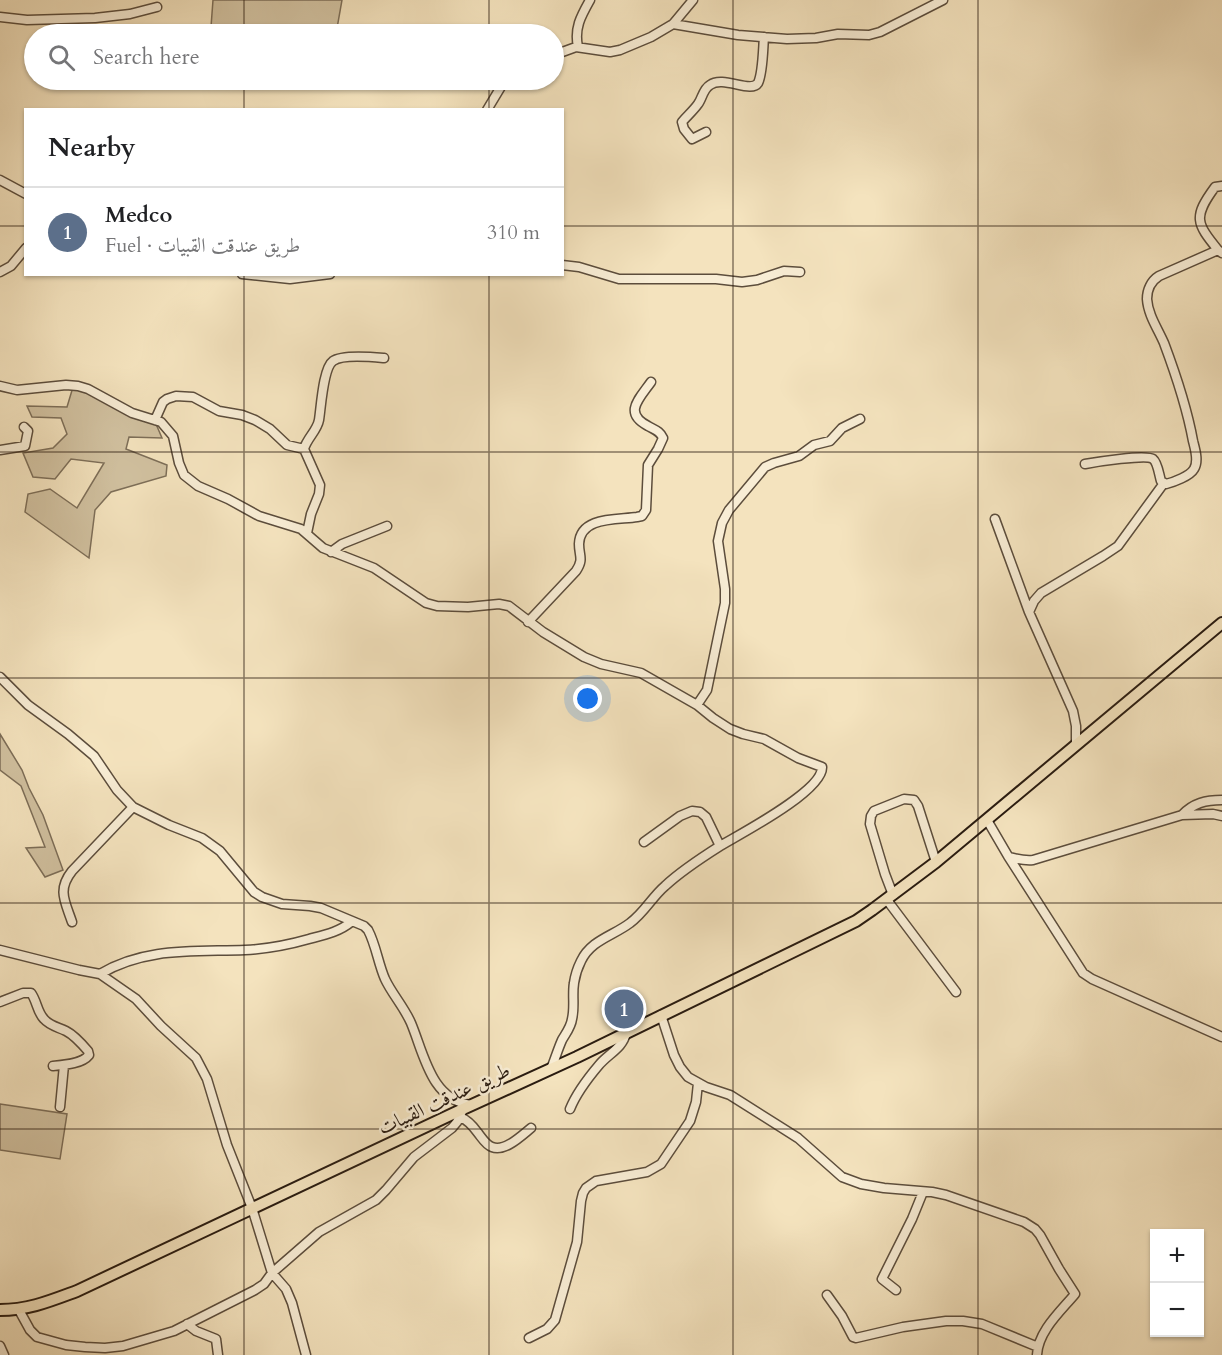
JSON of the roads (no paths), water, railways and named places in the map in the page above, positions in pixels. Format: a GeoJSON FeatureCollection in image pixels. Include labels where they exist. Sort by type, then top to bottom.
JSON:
{"type":"FeatureCollection","features":[{"type":"Feature","properties":{"kind":"main road","name":"طريق عندقت القبيات"},"geometry":{"type":"LineString","coordinates":[[0,1310],[18,1310],[36,1306],[77,1291],[465,1111],[856,921],[936,862],[1222,623]]}},
{"type":"Feature","properties":{"kind":"street"},"geometry":{"type":"LineString","coordinates":[[578,47],[576,36],[582,14],[590,0]]}},
{"type":"Feature","properties":{"kind":"street"},"geometry":{"type":"LineString","coordinates":[[564,51],[578,47],[615,52],[651,37],[673,24],[693,0]]}},
{"type":"Feature","properties":{"kind":"street"},"geometry":{"type":"LineString","coordinates":[[673,24],[764,37],[800,39],[838,34],[868,35],[880,32],[943,0]]}},
{"type":"Feature","properties":{"kind":"street"},"geometry":{"type":"LineString","coordinates":[[0,17],[27,20],[95,18],[130,14],[157,7]]}},
{"type":"Feature","properties":{"kind":"street"},"geometry":{"type":"LineString","coordinates":[[706,132],[692,140],[682,122],[699,102],[709,85],[729,82],[753,87],[757,84],[761,70],[764,37]]}},
{"type":"Feature","properties":{"kind":"street"},"geometry":{"type":"LineString","coordinates":[[489,108],[500,90]]}},
{"type":"Feature","properties":{"kind":"street"},"geometry":{"type":"LineString","coordinates":[[0,180],[24,193]]}},
{"type":"Feature","properties":{"kind":"street"},"geometry":{"type":"LineString","coordinates":[[1029,612],[1041,593],[1118,546],[1164,483],[1190,473],[1195,468],[1196,461],[1190,426],[1163,342],[1150,312],[1147,301],[1148,290],[1155,279],[1160,276],[1220,252],[1204,234],[1200,218],[1207,198],[1215,187],[1222,186]]}},
{"type":"Feature","properties":{"kind":"street"},"geometry":{"type":"LineString","coordinates":[[0,272],[11,266],[24,250]]}},
{"type":"Feature","properties":{"kind":"street"},"geometry":{"type":"LineString","coordinates":[[564,265],[579,267],[619,279],[749,281],[784,271],[800,272]]}},
{"type":"Feature","properties":{"kind":"street"},"geometry":{"type":"LineString","coordinates":[[261,276],[290,279],[314,276]]}},
{"type":"Feature","properties":{"kind":"street"},"geometry":{"type":"LineString","coordinates":[[307,533],[320,485],[304,449],[318,423],[330,363],[341,358],[384,358]]}},
{"type":"Feature","properties":{"kind":"street"},"geometry":{"type":"LineString","coordinates":[[528,622],[579,566],[581,557],[579,543],[585,528],[596,522],[642,516],[646,510],[648,465],[663,438],[659,431],[640,422],[634,410],[651,382]]}},
{"type":"Feature","properties":{"kind":"street"},"geometry":{"type":"LineString","coordinates":[[0,386],[11,390],[78,386],[132,413],[155,420],[165,425],[173,436],[184,475],[191,481],[260,516],[296,527],[331,552],[374,568],[426,603],[437,606],[468,607],[504,604],[584,657],[601,664],[641,673],[697,705],[730,729],[764,739],[798,758],[821,766],[822,773],[796,799],[688,867],[663,887],[630,923],[602,938],[588,950],[574,982],[572,1021],[551,1069]]}},
{"type":"Feature","properties":{"kind":"street"},"geometry":{"type":"LineString","coordinates":[[155,420],[167,399],[176,396],[194,397],[219,411],[255,420],[270,429],[287,445],[304,449]]}},
{"type":"Feature","properties":{"kind":"street"},"geometry":{"type":"LineString","coordinates":[[697,705],[707,690],[725,603],[718,541],[725,516],[765,467],[799,456],[814,444],[830,441],[842,428],[860,419]]}},
{"type":"Feature","properties":{"kind":"street"},"geometry":{"type":"LineString","coordinates":[[0,450],[26,446],[28,431],[24,426]]}},
{"type":"Feature","properties":{"kind":"street"},"geometry":{"type":"LineString","coordinates":[[1086,464],[1150,457],[1156,463],[1164,483]]}},
{"type":"Feature","properties":{"kind":"street"},"geometry":{"type":"LineString","coordinates":[[995,519],[1029,612],[1074,711],[1076,745]]}},
{"type":"Feature","properties":{"kind":"street"},"geometry":{"type":"LineString","coordinates":[[331,552],[342,544],[387,526]]}},
{"type":"Feature","properties":{"kind":"street"},"geometry":{"type":"LineString","coordinates":[[0,677],[28,705],[94,756],[117,790],[133,807],[208,842],[220,851],[254,892],[282,904],[321,908],[368,930],[381,969],[389,987],[405,1010],[428,1070],[440,1086],[465,1111],[469,1122],[485,1142],[493,1148],[508,1145],[531,1128]]}},
{"type":"Feature","properties":{"kind":"street"},"geometry":{"type":"LineString","coordinates":[[936,862],[914,800],[904,799],[874,811],[870,824],[890,897],[956,992]]}},
{"type":"Feature","properties":{"kind":"street"},"geometry":{"type":"LineString","coordinates":[[1182,815],[1190,807],[1200,802],[1222,800]]}},
{"type":"Feature","properties":{"kind":"street"},"geometry":{"type":"LineString","coordinates":[[72,922],[63,892],[65,882],[72,871],[133,807]]}},
{"type":"Feature","properties":{"kind":"street"},"geometry":{"type":"LineString","coordinates":[[644,842],[683,814],[692,811],[700,812],[706,817],[720,846]]}},
{"type":"Feature","properties":{"kind":"street"},"geometry":{"type":"LineString","coordinates":[[1008,856],[1028,861],[1182,815],[1222,816]]}},
{"type":"Feature","properties":{"kind":"street"},"geometry":{"type":"LineString","coordinates":[[987,820],[1083,973],[1222,1037]]}},
{"type":"Feature","properties":{"kind":"street"},"geometry":{"type":"LineString","coordinates":[[100,974],[122,962],[158,954],[197,950],[245,950],[291,944],[338,931],[351,922]]}},
{"type":"Feature","properties":{"kind":"street"},"geometry":{"type":"LineString","coordinates":[[0,950],[100,974],[136,999],[196,1058],[207,1079],[227,1145],[252,1208],[272,1273],[286,1289],[292,1303],[306,1355]]}},
{"type":"Feature","properties":{"kind":"street"},"geometry":{"type":"LineString","coordinates":[[0,1002],[23,993],[33,994],[43,1019],[72,1035],[88,1051],[89,1055],[86,1059],[53,1066]]}},
{"type":"Feature","properties":{"kind":"street"},"geometry":{"type":"LineString","coordinates":[[661,1015],[669,1042],[688,1077],[730,1095],[798,1138],[842,1177],[861,1184],[946,1195],[1024,1222],[1040,1235],[1075,1294],[1044,1333],[1037,1351],[988,1327],[963,1321],[903,1327],[855,1338],[827,1295]]}},
{"type":"Feature","properties":{"kind":"street"},"geometry":{"type":"LineString","coordinates":[[570,1109],[600,1063],[623,1043],[626,1033]]}},
{"type":"Feature","properties":{"kind":"street"},"geometry":{"type":"LineString","coordinates":[[60,1107],[64,1065]]}},
{"type":"Feature","properties":{"kind":"street"},"geometry":{"type":"LineString","coordinates":[[529,1338],[547,1329],[555,1320],[577,1242],[581,1201],[586,1188],[596,1181],[647,1172],[661,1164],[690,1121],[696,1102],[698,1083]]}},
{"type":"Feature","properties":{"kind":"street"},"geometry":{"type":"LineString","coordinates":[[18,1310],[37,1337],[85,1347],[123,1346],[187,1324],[255,1290],[319,1232],[376,1200],[414,1157],[452,1128],[465,1111]]}},
{"type":"Feature","properties":{"kind":"street"},"geometry":{"type":"LineString","coordinates":[[896,1290],[882,1279],[923,1192]]}},
{"type":"Feature","properties":{"kind":"street"},"geometry":{"type":"LineString","coordinates":[[187,1324],[216,1339],[218,1355]]}},
{"type":"Feature","properties":{"kind":"street"},"geometry":{"type":"LineString","coordinates":[[0,1346],[4,1355]]}},
{"type":"Feature","properties":{"kind":"street"},"geometry":{"type":"LineString","coordinates":[[123,1346],[128,1355]]}},
{"type":"Feature","properties":{"kind":"place","name":"Medco"},"geometry":{"type":"Point","coordinates":[624,1009]}}]}
